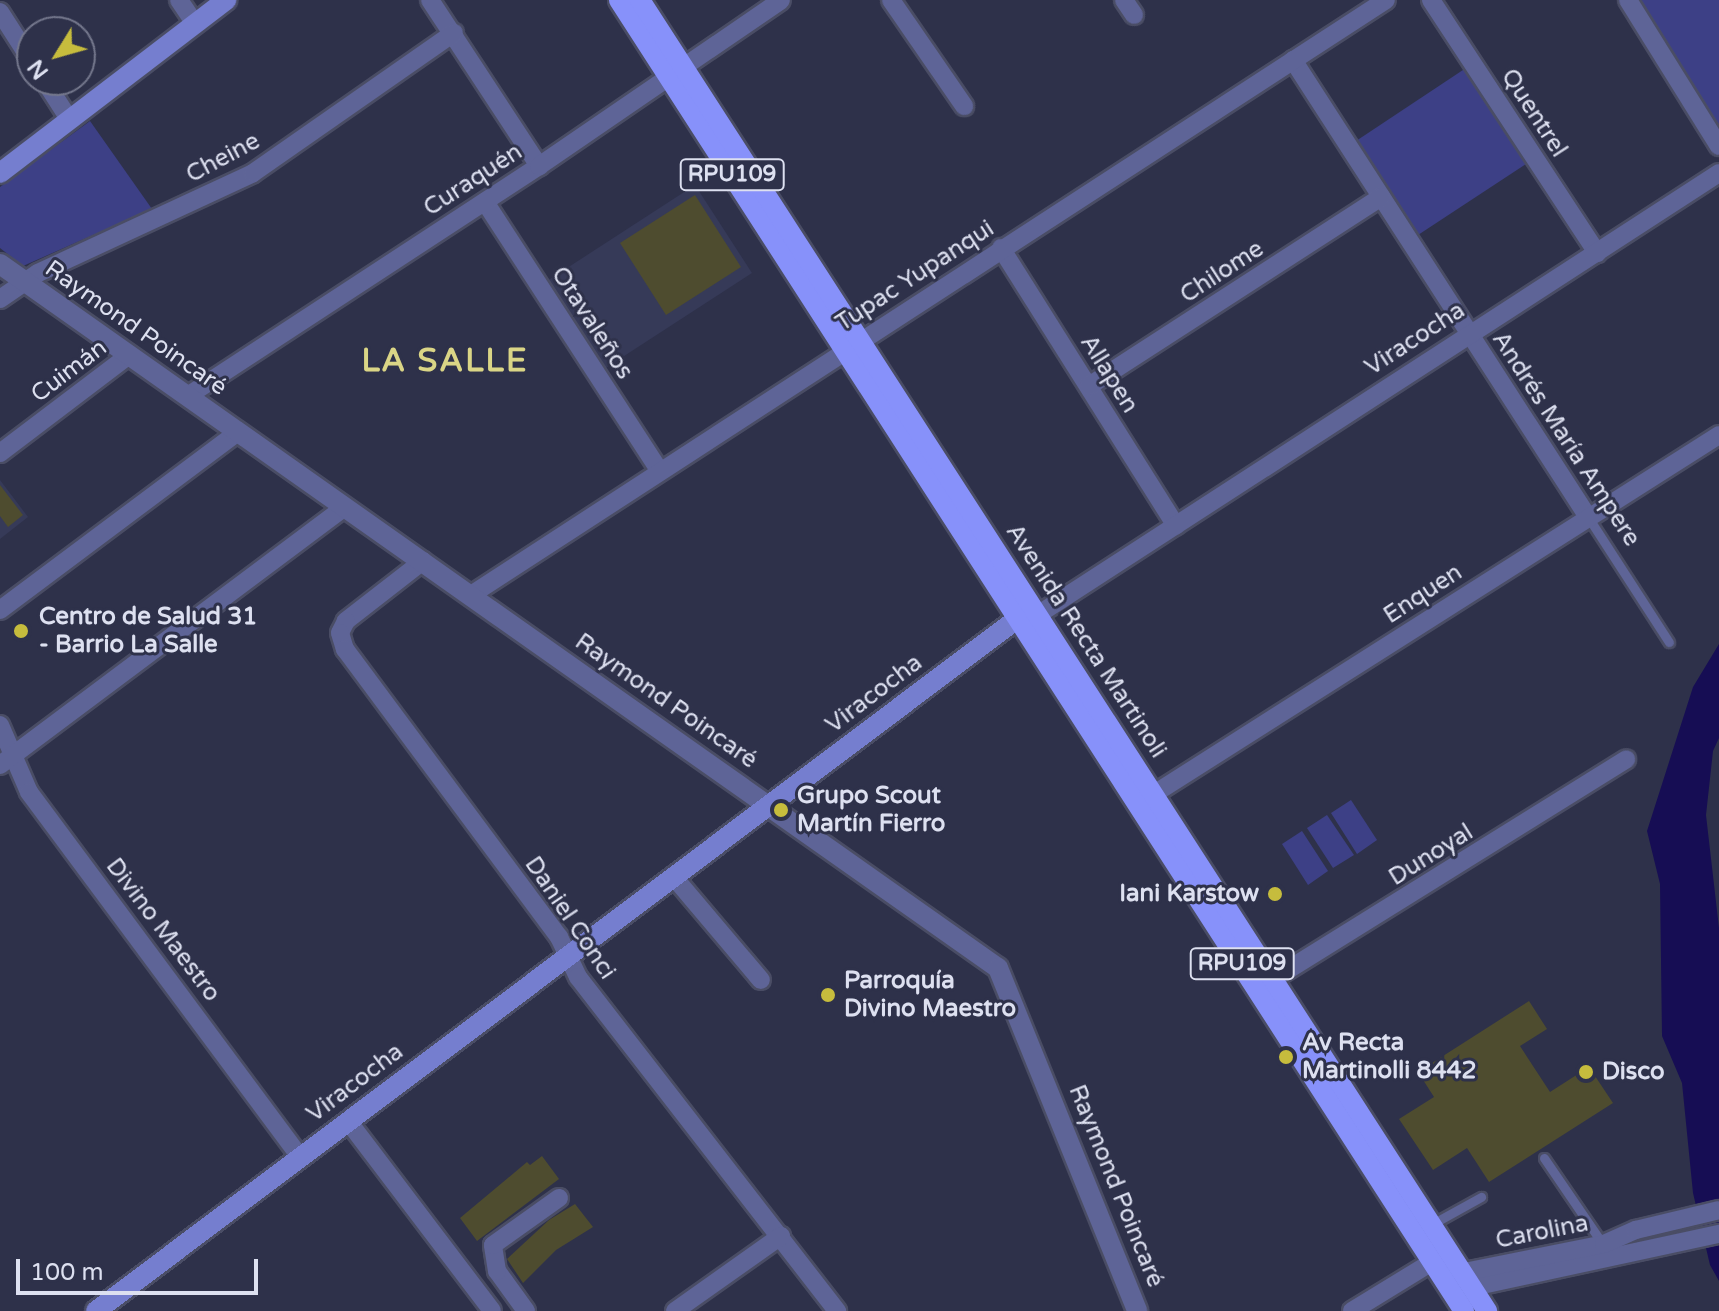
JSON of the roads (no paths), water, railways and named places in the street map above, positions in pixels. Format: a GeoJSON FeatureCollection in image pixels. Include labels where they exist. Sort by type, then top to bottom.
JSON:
{"type":"FeatureCollection","features":[{"type":"Feature","properties":{"kind":"main road"},"geometry":{"type":"LineString","coordinates":[[0,173],[226,0]]}},
{"type":"Feature","properties":{"kind":"main road","name":"Avenida Recta Martinoli"},"geometry":{"type":"LineString","coordinates":[[619,0],[675,71],[1266,983],[1434,1223],[1454,1274],[1464,1311]]}},
{"type":"Feature","properties":{"kind":"main road","name":"Avenida Recta Martinoli"},"geometry":{"type":"LineString","coordinates":[[640,0],[675,71]]}},
{"type":"Feature","properties":{"kind":"main road","name":"Avenida Recta Martinoli"},"geometry":{"type":"LineString","coordinates":[[1030,615],[1154,794],[1381,1183],[1487,1311]]}},
{"type":"Feature","properties":{"kind":"main road","name":"Viracocha"},"geometry":{"type":"LineString","coordinates":[[102,1309],[568,954],[1030,615]]}},
{"type":"Feature","properties":{"kind":"street"},"geometry":{"type":"LineString","coordinates":[[179,0],[195,24]]}},
{"type":"Feature","properties":{"kind":"street"},"geometry":{"type":"LineString","coordinates":[[430,0],[539,166]]}},
{"type":"Feature","properties":{"kind":"street","name":"Curaquén"},"geometry":{"type":"LineString","coordinates":[[189,395],[539,166],[781,0]]}},
{"type":"Feature","properties":{"kind":"street"},"geometry":{"type":"LineString","coordinates":[[891,0],[964,106]]}},
{"type":"Feature","properties":{"kind":"street","name":"Tupac Yupanqui"},"geometry":{"type":"LineString","coordinates":[[471,595],[1386,0]]}},
{"type":"Feature","properties":{"kind":"street","name":"Quentrel"},"geometry":{"type":"LineString","coordinates":[[1431,0],[1597,253]]}},
{"type":"Feature","properties":{"kind":"street"},"geometry":{"type":"LineString","coordinates":[[1628,0],[1719,146]]}},
{"type":"Feature","properties":{"kind":"street"},"geometry":{"type":"LineString","coordinates":[[0,12],[16,37]]}},
{"type":"Feature","properties":{"kind":"street","name":"Cheine"},"geometry":{"type":"LineString","coordinates":[[0,299],[24,281],[253,173],[454,33]]}},
{"type":"Feature","properties":{"kind":"street","name":"Andrés María Ampere"},"geometry":{"type":"LineString","coordinates":[[1293,60],[1588,517]]}},
{"type":"Feature","properties":{"kind":"street"},"geometry":{"type":"LineString","coordinates":[[54,96],[69,119]]}},
{"type":"Feature","properties":{"kind":"street","name":"Viracocha"},"geometry":{"type":"LineString","coordinates":[[1030,615],[1176,526],[1719,173]]}},
{"type":"Feature","properties":{"kind":"street","name":"Chilome"},"geometry":{"type":"LineString","coordinates":[[1089,386],[1381,197]]}},
{"type":"Feature","properties":{"kind":"street","name":"Otavaleños"},"geometry":{"type":"LineString","coordinates":[[485,202],[659,470]]}},
{"type":"Feature","properties":{"kind":"street","name":"Allapen"},"geometry":{"type":"LineString","coordinates":[[1001,248],[1176,526]]}},
{"type":"Feature","properties":{"kind":"street","name":"Raymond Poincaré"},"geometry":{"type":"LineString","coordinates":[[0,264],[998,968],[1137,1311]]}},
{"type":"Feature","properties":{"kind":"street","name":"Cuimán"},"geometry":{"type":"LineString","coordinates":[[0,453],[129,355]]}},
{"type":"Feature","properties":{"kind":"street"},"geometry":{"type":"LineString","coordinates":[[0,610],[238,432]]}},
{"type":"Feature","properties":{"kind":"street","name":"Enquen"},"geometry":{"type":"LineString","coordinates":[[1154,794],[1719,435]]}},
{"type":"Feature","properties":{"kind":"street"},"geometry":{"type":"LineString","coordinates":[[6,760],[345,507]]}},
{"type":"Feature","properties":{"kind":"street","name":"Daniel Conci"},"geometry":{"type":"LineString","coordinates":[[423,561],[346,621],[341,639],[568,954],[578,977],[837,1311]]}},
{"type":"Feature","properties":{"kind":"street","name":"Divino Maestro"},"geometry":{"type":"LineString","coordinates":[[0,725],[6,760],[300,1157]]}},
{"type":"Feature","properties":{"kind":"street","name":"Dunoyal"},"geometry":{"type":"LineString","coordinates":[[1266,983],[1626,759]]}},
{"type":"Feature","properties":{"kind":"street"},"geometry":{"type":"LineString","coordinates":[[673,876],[761,980]]}},
{"type":"Feature","properties":{"kind":"street"},"geometry":{"type":"LineString","coordinates":[[348,1121],[492,1311]]}},
{"type":"Feature","properties":{"kind":"street"},"geometry":{"type":"LineString","coordinates":[[526,1311],[497,1271],[493,1245],[559,1198]]}},
{"type":"Feature","properties":{"kind":"street","name":"Carolina"},"geometry":{"type":"LineString","coordinates":[[1604,1250],[1671,1220],[1719,1210]]}},
{"type":"Feature","properties":{"kind":"street","name":"Carolina"},"geometry":{"type":"LineString","coordinates":[[1352,1311],[1454,1274],[1719,1234]]}},
{"type":"Feature","properties":{"kind":"street"},"geometry":{"type":"LineString","coordinates":[[675,1311],[781,1236]]}},
{"type":"Feature","properties":{"kind":"street"},"geometry":{"type":"LineString","coordinates":[[1454,1274],[1464,1311]]}},
{"type":"Feature","properties":{"kind":"lane","name":"Andrés María Ampere"},"geometry":{"type":"LineString","coordinates":[[1588,517],[1669,642]]}},
{"type":"Feature","properties":{"kind":"lane"},"geometry":{"type":"LineString","coordinates":[[1544,1158],[1604,1250]]}},
{"type":"Feature","properties":{"kind":"lane"},"geometry":{"type":"LineString","coordinates":[[1434,1223],[1481,1197]]}},
{"type":"Feature","properties":{"kind":"place","name":"Centro de Salud 31 - Barrio La Salle"},"geometry":{"type":"Point","coordinates":[21,631]}},
{"type":"Feature","properties":{"kind":"place","name":"Grupo Scout Martín Fierro"},"geometry":{"type":"Point","coordinates":[781,810]}},
{"type":"Feature","properties":{"kind":"place","name":"Iani Karstow"},"geometry":{"type":"Point","coordinates":[1275,894]}},
{"type":"Feature","properties":{"kind":"place","name":"Parroquía Divino Maestro"},"geometry":{"type":"Point","coordinates":[828,995]}},
{"type":"Feature","properties":{"kind":"place","name":"Av Recta Martinolli 8442"},"geometry":{"type":"Point","coordinates":[1286,1057]}},
{"type":"Feature","properties":{"kind":"place","name":"Disco"},"geometry":{"type":"Point","coordinates":[1586,1072]}},
{"type":"Feature","properties":{"kind":"district","name":"LA SALLE"},"geometry":{"type":"Point","coordinates":[445,361]}}]}
